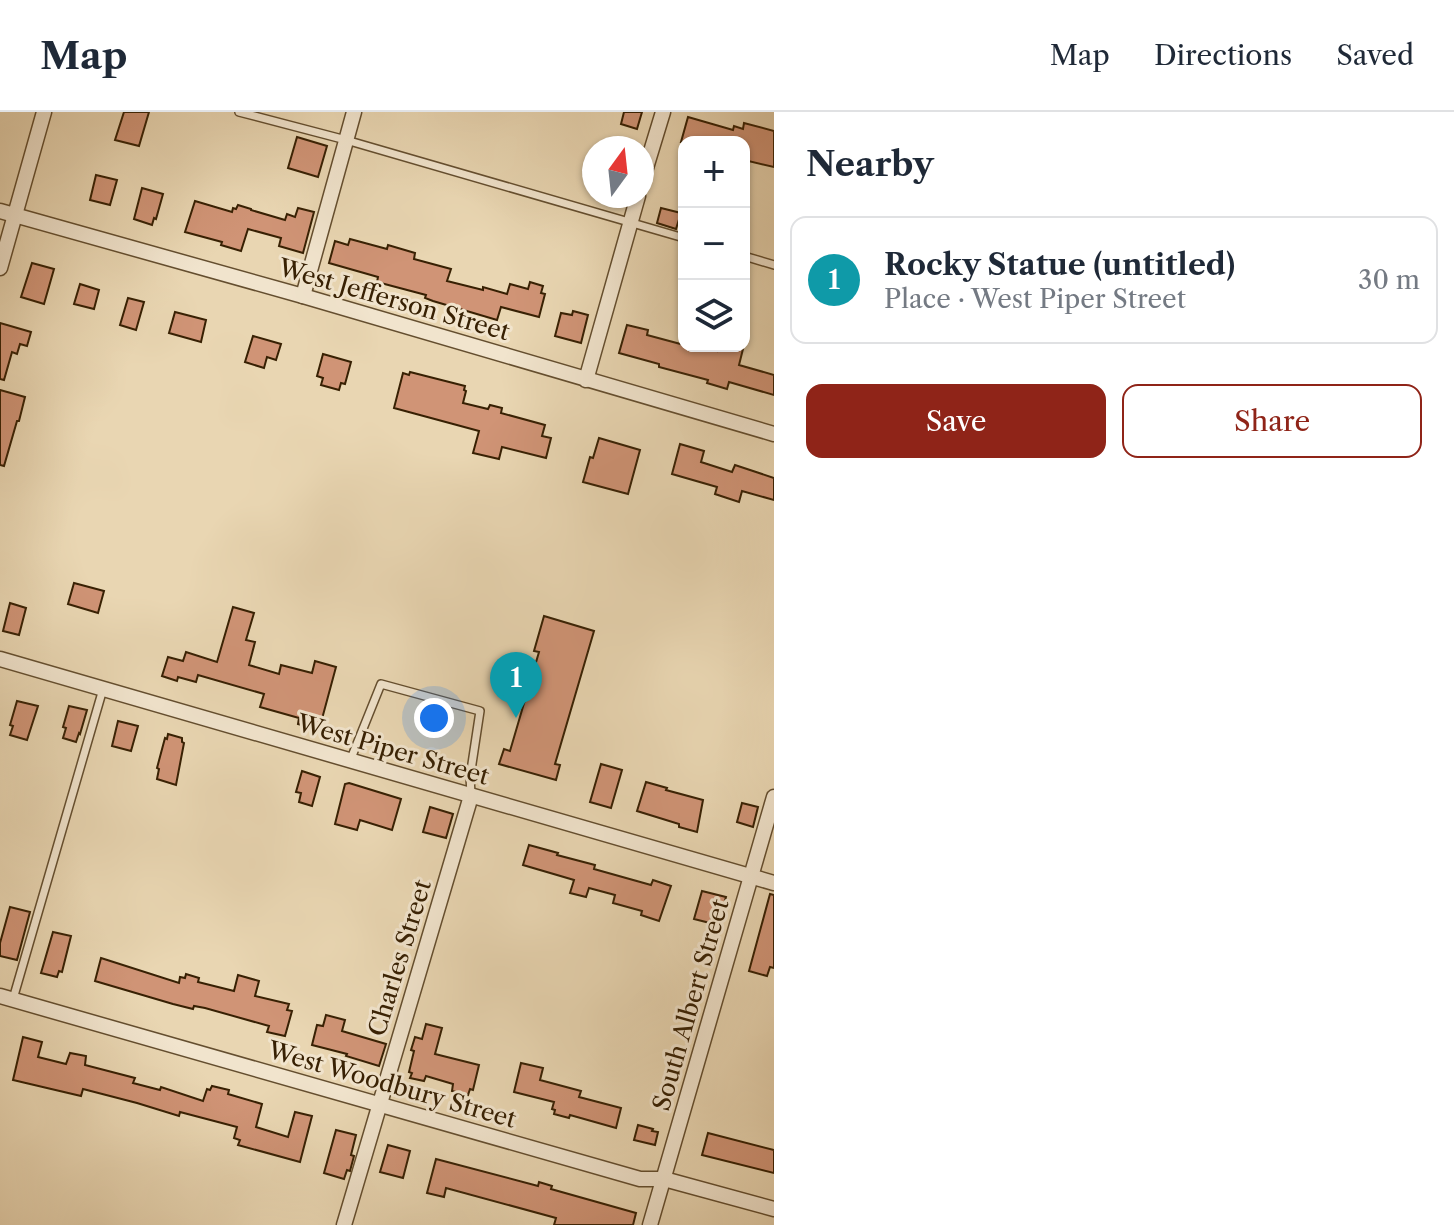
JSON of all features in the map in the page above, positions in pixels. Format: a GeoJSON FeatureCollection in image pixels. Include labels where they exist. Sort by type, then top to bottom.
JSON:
{"type":"FeatureCollection","features":[{"type":"Feature","properties":{"kind":"street"},"geometry":{"type":"LineString","coordinates":[[0,268],[44,112]]}},
{"type":"Feature","properties":{"kind":"street"},"geometry":{"type":"LineString","coordinates":[[303,296],[354,112]]}},
{"type":"Feature","properties":{"kind":"street"},"geometry":{"type":"LineString","coordinates":[[654,142],[663,112]]}},
{"type":"Feature","properties":{"kind":"street"},"geometry":{"type":"LineString","coordinates":[[586,380],[634,208]]}},
{"type":"Feature","properties":{"kind":"street","name":"West Jefferson Street"},"geometry":{"type":"LineString","coordinates":[[0,211],[774,434]]}},
{"type":"Feature","properties":{"kind":"street","name":"West Piper Street"},"geometry":{"type":"LineString","coordinates":[[0,659],[774,883]]}},
{"type":"Feature","properties":{"kind":"street","name":"Charles Street"},"geometry":{"type":"LineString","coordinates":[[344,1225],[471,796]]}},
{"type":"Feature","properties":{"kind":"street","name":"South Albert Street"},"geometry":{"type":"LineString","coordinates":[[650,1225],[774,797]]}},
{"type":"Feature","properties":{"kind":"street","name":"West Woodbury Street"},"geometry":{"type":"LineString","coordinates":[[6,998],[640,1179],[664,1179],[774,1209]]}},
{"type":"Feature","properties":{"kind":"lane"},"geometry":{"type":"LineString","coordinates":[[239,112],[678,236]]}},
{"type":"Feature","properties":{"kind":"lane"},"geometry":{"type":"LineString","coordinates":[[750,258],[774,265]]}},
{"type":"Feature","properties":{"kind":"lane"},"geometry":{"type":"LineString","coordinates":[[350,761],[381,684],[480,711],[470,777],[471,796]]}},
{"type":"Feature","properties":{"kind":"lane"},"geometry":{"type":"LineString","coordinates":[[6,998],[103,689]]}},
{"type":"Feature","properties":{"kind":"building"},"geometry":{"type":"Polygon","coordinates":[[[124,112],[149,112],[139,146],[115,140],[124,112]]]}},
{"type":"Feature","properties":{"kind":"building"},"geometry":{"type":"Polygon","coordinates":[[[624,112],[642,112],[637,129],[621,124],[624,112]]]}},
{"type":"Feature","properties":{"kind":"building"},"geometry":{"type":"Polygon","coordinates":[[[688,117],[733,130],[734,126],[743,129],[744,123],[774,131],[774,167],[750,161],[750,136],[683,136],[688,117]]]}},
{"type":"Feature","properties":{"kind":"building"},"geometry":{"type":"Polygon","coordinates":[[[297,137],[327,146],[318,177],[288,168],[297,137]]]}},
{"type":"Feature","properties":{"kind":"building"},"geometry":{"type":"Polygon","coordinates":[[[96,175],[117,180],[110,205],[90,200],[96,175]]]}},
{"type":"Feature","properties":{"kind":"building"},"geometry":{"type":"Polygon","coordinates":[[[142,188],[163,194],[152,225],[134,219],[142,188]]]}},
{"type":"Feature","properties":{"kind":"building"},"geometry":{"type":"Polygon","coordinates":[[[195,201],[232,212],[238,205],[285,220],[287,214],[295,217],[298,208],[314,212],[303,253],[279,246],[281,238],[248,229],[241,251],[221,245],[222,242],[185,232],[195,201]]]}},
{"type":"Feature","properties":{"kind":"building"},"geometry":{"type":"Polygon","coordinates":[[[661,208],[678,212],[676,229],[657,223],[661,208]]]}},
{"type":"Feature","properties":{"kind":"building"},"geometry":{"type":"Polygon","coordinates":[[[350,239],[415,253],[414,259],[451,269],[447,281],[483,290],[483,287],[507,294],[510,284],[528,289],[530,282],[543,286],[541,293],[545,294],[539,317],[501,307],[497,320],[377,282],[378,277],[329,263],[335,241],[348,245],[350,239]]]}},
{"type":"Feature","properties":{"kind":"building"},"geometry":{"type":"Polygon","coordinates":[[[32,263],[54,269],[44,304],[21,297],[32,263]]]}},
{"type":"Feature","properties":{"kind":"building"},"geometry":{"type":"Polygon","coordinates":[[[80,284],[99,290],[94,309],[74,304],[80,284]]]}},
{"type":"Feature","properties":{"kind":"building"},"geometry":{"type":"Polygon","coordinates":[[[128,298],[144,302],[136,330],[120,325],[128,298]]]}},
{"type":"Feature","properties":{"kind":"building"},"geometry":{"type":"Polygon","coordinates":[[[573,311],[588,315],[581,343],[555,336],[561,313],[572,315],[573,311]]]}},
{"type":"Feature","properties":{"kind":"building"},"geometry":{"type":"Polygon","coordinates":[[[175,312],[206,320],[201,342],[169,333],[175,312]]]}},
{"type":"Feature","properties":{"kind":"building"},"geometry":{"type":"Polygon","coordinates":[[[0,323],[31,332],[27,346],[20,344],[17,354],[12,352],[4,380],[0,379],[0,323]]]}},
{"type":"Feature","properties":{"kind":"building"},"geometry":{"type":"Polygon","coordinates":[[[627,325],[648,330],[647,335],[678,343],[678,352],[742,352],[739,365],[774,375],[774,395],[729,382],[727,389],[707,383],[708,380],[619,353],[627,325]]]}},
{"type":"Feature","properties":{"kind":"building"},"geometry":{"type":"Polygon","coordinates":[[[253,336],[281,344],[276,360],[267,357],[264,368],[245,362],[253,336]]]}},
{"type":"Feature","properties":{"kind":"building"},"geometry":{"type":"Polygon","coordinates":[[[323,354],[351,362],[345,384],[341,383],[339,390],[321,385],[323,378],[317,376],[323,354]]]}},
{"type":"Feature","properties":{"kind":"building"},"geometry":{"type":"Polygon","coordinates":[[[410,372],[465,386],[463,403],[488,409],[490,405],[502,408],[501,413],[545,425],[542,436],[551,438],[546,458],[502,447],[499,459],[473,453],[479,431],[394,408],[403,373],[409,375],[410,372]]]}},
{"type":"Feature","properties":{"kind":"building"},"geometry":{"type":"Polygon","coordinates":[[[0,390],[25,397],[4,466],[0,465],[0,390]]]}},
{"type":"Feature","properties":{"kind":"building"},"geometry":{"type":"Polygon","coordinates":[[[599,438],[640,450],[628,494],[583,482],[599,438]]]}},
{"type":"Feature","properties":{"kind":"building"},"geometry":{"type":"Polygon","coordinates":[[[680,444],[704,451],[701,462],[732,472],[735,465],[774,478],[774,500],[742,491],[739,502],[715,494],[717,487],[672,474],[680,444]]]}},
{"type":"Feature","properties":{"kind":"building"},"geometry":{"type":"Polygon","coordinates":[[[74,583],[104,591],[98,613],[68,604],[74,583]]]}},
{"type":"Feature","properties":{"kind":"building"},"geometry":{"type":"Polygon","coordinates":[[[10,603],[26,608],[19,635],[3,631],[10,603]]]}},
{"type":"Feature","properties":{"kind":"building"},"geometry":{"type":"Polygon","coordinates":[[[233,607],[254,613],[246,640],[255,642],[249,665],[279,674],[281,665],[312,673],[315,661],[336,667],[319,730],[298,724],[299,718],[260,707],[264,694],[198,675],[196,682],[162,676],[168,657],[183,661],[186,652],[217,662],[233,607]]]}},
{"type":"Feature","properties":{"kind":"building"},"geometry":{"type":"Polygon","coordinates":[[[544,616],[594,631],[555,764],[560,765],[556,780],[499,764],[504,749],[510,751],[539,652],[534,651],[544,616]]]}},
{"type":"Feature","properties":{"kind":"building"},"geometry":{"type":"Polygon","coordinates":[[[17,701],[38,706],[27,740],[10,735],[17,701]]]}},
{"type":"Feature","properties":{"kind":"building"},"geometry":{"type":"Polygon","coordinates":[[[69,706],[87,710],[76,742],[63,738],[69,706]]]}},
{"type":"Feature","properties":{"kind":"building"},"geometry":{"type":"Polygon","coordinates":[[[118,721],[138,726],[131,751],[112,746],[118,721]]]}},
{"type":"Feature","properties":{"kind":"building"},"geometry":{"type":"Polygon","coordinates":[[[168,734],[182,738],[184,743],[176,785],[157,779],[157,768],[168,734]]]}},
{"type":"Feature","properties":{"kind":"building"},"geometry":{"type":"Polygon","coordinates":[[[601,764],[622,770],[611,808],[590,802],[601,764]]]}},
{"type":"Feature","properties":{"kind":"building"},"geometry":{"type":"Polygon","coordinates":[[[302,771],[320,777],[312,806],[299,802],[301,793],[296,792],[302,771]]]}},
{"type":"Feature","properties":{"kind":"building"},"geometry":{"type":"Polygon","coordinates":[[[646,782],[703,800],[697,832],[637,811],[646,782]]]}},
{"type":"Feature","properties":{"kind":"building"},"geometry":{"type":"Polygon","coordinates":[[[345,784],[401,799],[392,830],[360,820],[357,830],[335,824],[345,784]]]}},
{"type":"Feature","properties":{"kind":"building"},"geometry":{"type":"Polygon","coordinates":[[[742,803],[758,807],[753,827],[737,822],[742,803]]]}},
{"type":"Feature","properties":{"kind":"building"},"geometry":{"type":"Polygon","coordinates":[[[430,807],[453,814],[446,838],[423,832],[430,807]]]}},
{"type":"Feature","properties":{"kind":"building"},"geometry":{"type":"Polygon","coordinates":[[[529,845],[595,865],[594,869],[651,885],[653,880],[671,886],[659,921],[641,915],[642,911],[613,903],[615,895],[589,888],[586,897],[570,893],[574,880],[523,865],[529,845]]]}},
{"type":"Feature","properties":{"kind":"building"},"geometry":{"type":"Polygon","coordinates":[[[702,891],[726,897],[722,911],[714,909],[710,923],[694,919],[702,891]]]}},
{"type":"Feature","properties":{"kind":"building"},"geometry":{"type":"Polygon","coordinates":[[[770,894],[774,895],[774,968],[770,967],[767,976],[749,971],[770,894]]]}},
{"type":"Feature","properties":{"kind":"building"},"geometry":{"type":"Polygon","coordinates":[[[10,907],[30,912],[17,960],[0,956],[0,943],[10,907]]]}},
{"type":"Feature","properties":{"kind":"building"},"geometry":{"type":"Polygon","coordinates":[[[53,932],[71,936],[62,972],[59,971],[57,977],[41,973],[53,932]]]}},
{"type":"Feature","properties":{"kind":"building"},"geometry":{"type":"Polygon","coordinates":[[[101,958],[179,983],[180,977],[185,978],[186,974],[199,978],[198,982],[234,991],[238,975],[259,981],[255,996],[289,1004],[287,1010],[292,1011],[285,1036],[267,1032],[269,1026],[205,1008],[194,1006],[193,1009],[173,1004],[95,981],[101,958]]]}},
{"type":"Feature","properties":{"kind":"building"},"geometry":{"type":"Polygon","coordinates":[[[326,1015],[345,1020],[342,1031],[386,1044],[379,1066],[312,1045],[317,1025],[323,1026],[326,1015]]]}},
{"type":"Feature","properties":{"kind":"building"},"geometry":{"type":"Polygon","coordinates":[[[426,1024],[442,1028],[435,1054],[479,1065],[473,1090],[470,1089],[468,1095],[452,1091],[453,1084],[426,1076],[424,1081],[410,1078],[414,1051],[411,1050],[415,1037],[422,1039],[426,1024]]]}},
{"type":"Feature","properties":{"kind":"building"},"geometry":{"type":"Polygon","coordinates":[[[23,1037],[42,1042],[38,1057],[66,1064],[70,1053],[86,1056],[85,1065],[135,1078],[133,1083],[160,1090],[161,1087],[203,1101],[207,1089],[210,1090],[212,1086],[229,1090],[228,1094],[262,1104],[256,1127],[288,1137],[295,1112],[312,1116],[300,1162],[238,1145],[240,1140],[234,1138],[237,1127],[180,1112],[179,1116],[83,1089],[81,1096],[13,1080],[23,1037]]]}},
{"type":"Feature","properties":{"kind":"building"},"geometry":{"type":"Polygon","coordinates":[[[521,1063],[543,1068],[540,1080],[581,1091],[579,1097],[621,1108],[616,1128],[570,1115],[569,1118],[554,1114],[554,1102],[514,1092],[521,1063]]]}},
{"type":"Feature","properties":{"kind":"building"},"geometry":{"type":"Polygon","coordinates":[[[638,1125],[658,1132],[655,1145],[634,1140],[638,1125]]]}},
{"type":"Feature","properties":{"kind":"building"},"geometry":{"type":"Polygon","coordinates":[[[336,1130],[356,1135],[350,1171],[347,1170],[344,1179],[324,1173],[336,1130]]]}},
{"type":"Feature","properties":{"kind":"building"},"geometry":{"type":"Polygon","coordinates":[[[708,1133],[774,1150],[774,1173],[702,1155],[708,1133]]]}},
{"type":"Feature","properties":{"kind":"building"},"geometry":{"type":"Polygon","coordinates":[[[388,1145],[410,1151],[403,1178],[380,1172],[388,1145]]]}},
{"type":"Feature","properties":{"kind":"building"},"geometry":{"type":"Polygon","coordinates":[[[436,1159],[538,1186],[539,1182],[552,1186],[551,1189],[636,1213],[633,1225],[554,1225],[556,1218],[446,1188],[444,1197],[427,1193],[436,1159]]]}},
{"type":"Feature","properties":{"kind":"place","name":"Rocky Statue (untitled)"},"geometry":{"type":"Point","coordinates":[516,718]}}]}
